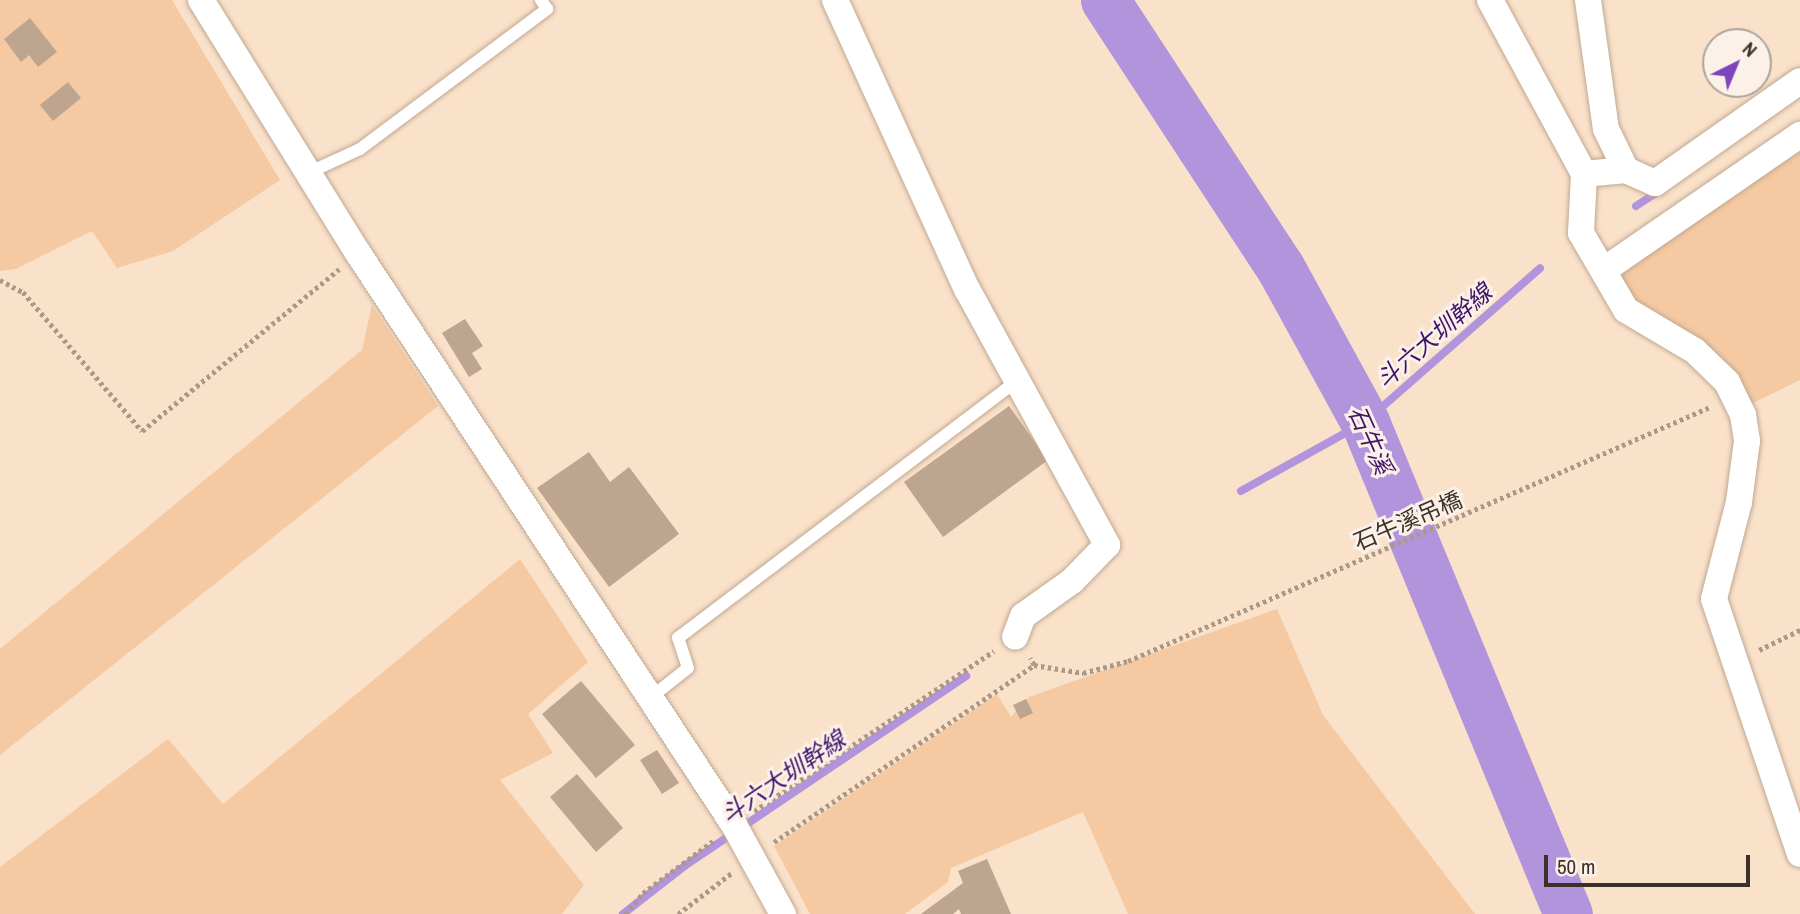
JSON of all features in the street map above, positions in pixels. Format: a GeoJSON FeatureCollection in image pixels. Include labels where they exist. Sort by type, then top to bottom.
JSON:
{"type":"FeatureCollection","features":[{"type":"Feature","properties":{"kind":"street"},"geometry":{"type":"LineString","coordinates":[[201,0],[358,253],[754,856],[783,914]]}},
{"type":"Feature","properties":{"kind":"street"},"geometry":{"type":"LineString","coordinates":[[835,0],[943,239],[1016,381],[1107,545],[1072,581],[1023,616],[1014,637]]}},
{"type":"Feature","properties":{"kind":"street"},"geometry":{"type":"LineString","coordinates":[[1490,0],[1583,183],[1581,233],[1626,310],[1695,351],[1727,382],[1743,415],[1748,441],[1739,502],[1714,599],[1800,854]]}},
{"type":"Feature","properties":{"kind":"street"},"geometry":{"type":"LineString","coordinates":[[1588,0],[1606,129],[1626,170],[1655,183],[1800,81]]}},
{"type":"Feature","properties":{"kind":"street"},"geometry":{"type":"LineString","coordinates":[[1604,270],[1800,135]]}},
{"type":"Feature","properties":{"kind":"street"},"geometry":{"type":"LineString","coordinates":[[1583,183],[1626,170]]}},
{"type":"Feature","properties":{"kind":"lane"},"geometry":{"type":"LineString","coordinates":[[309,173],[360,149],[547,9],[541,0]]}},
{"type":"Feature","properties":{"kind":"lane"},"geometry":{"type":"LineString","coordinates":[[650,698],[688,668],[678,638],[1016,381]]}},
{"type":"Feature","properties":{"kind":"path"},"geometry":{"type":"LineString","coordinates":[[0,280],[23,292],[142,431],[358,253]]}},
{"type":"Feature","properties":{"kind":"path","name":"石牛溪吊橋"},"geometry":{"type":"LineString","coordinates":[[1034,665],[1083,673],[1128,661],[1701,413]]}},
{"type":"Feature","properties":{"kind":"path"},"geometry":{"type":"LineString","coordinates":[[1736,661],[1800,630]]}},
{"type":"Feature","properties":{"kind":"path"},"geometry":{"type":"LineString","coordinates":[[625,914],[643,893],[734,825],[1014,637],[1034,665],[754,856],[678,914]]}},
{"type":"Feature","properties":{"kind":"shaded area"},"geometry":{"type":"Polygon","coordinates":[[[0,0],[172,0],[280,180],[173,251],[117,268],[92,231],[16,269],[0,271],[0,0]]]}},
{"type":"Feature","properties":{"kind":"shaded area"},"geometry":{"type":"Polygon","coordinates":[[[1800,146],[1800,380],[1745,407],[1679,334],[1622,315],[1605,271],[1800,146]]]}},
{"type":"Feature","properties":{"kind":"shaded area"},"geometry":{"type":"Polygon","coordinates":[[[372,305],[438,406],[0,755],[0,649],[362,350],[372,305]]]}},
{"type":"Feature","properties":{"kind":"shaded area"},"geometry":{"type":"Polygon","coordinates":[[[520,559],[588,662],[528,714],[553,753],[500,780],[584,885],[562,914],[0,914],[0,867],[168,739],[223,804],[520,559]]]}},
{"type":"Feature","properties":{"kind":"shaded area"},"geometry":{"type":"Polygon","coordinates":[[[1277,609],[1323,715],[1475,914],[1128,914],[1083,812],[951,868],[948,882],[905,914],[810,914],[774,846],[997,694],[1011,717],[1029,697],[1277,609]]]}},
{"type":"Feature","properties":{"kind":"building"},"geometry":{"type":"Polygon","coordinates":[[[30,18],[57,52],[38,67],[29,55],[21,62],[4,39],[30,18]]]}},
{"type":"Feature","properties":{"kind":"building"},"geometry":{"type":"Polygon","coordinates":[[[68,82],[81,98],[53,121],[40,105],[68,82]]]}},
{"type":"Feature","properties":{"kind":"building"},"geometry":{"type":"Polygon","coordinates":[[[465,319],[483,346],[472,353],[482,369],[469,377],[442,333],[465,319]]]}},
{"type":"Feature","properties":{"kind":"building"},"geometry":{"type":"Polygon","coordinates":[[[1009,406],[1048,460],[943,537],[904,482],[1009,406]]]}},
{"type":"Feature","properties":{"kind":"building"},"geometry":{"type":"Polygon","coordinates":[[[589,452],[610,482],[629,467],[679,534],[609,587],[537,488],[589,452]]]}},
{"type":"Feature","properties":{"kind":"building"},"geometry":{"type":"Polygon","coordinates":[[[581,681],[635,745],[596,778],[542,714],[581,681]]]}},
{"type":"Feature","properties":{"kind":"building"},"geometry":{"type":"Polygon","coordinates":[[[1026,699],[1033,713],[1020,719],[1013,705],[1026,699]]]}},
{"type":"Feature","properties":{"kind":"building"},"geometry":{"type":"Polygon","coordinates":[[[657,750],[679,783],[662,794],[640,760],[657,750]]]}},
{"type":"Feature","properties":{"kind":"building"},"geometry":{"type":"Polygon","coordinates":[[[577,774],[623,828],[596,852],[550,797],[577,774]]]}},
{"type":"Feature","properties":{"kind":"building"},"geometry":{"type":"Polygon","coordinates":[[[987,859],[1011,914],[961,914],[959,909],[953,914],[921,914],[963,883],[958,871],[987,859]]]}},
{"type":"Feature","properties":{"kind":"waterway","name":"石牛溪"},"geometry":{"type":"LineString","coordinates":[[1105,0],[1280,267],[1365,422],[1568,914]]}},
{"type":"Feature","properties":{"kind":"waterway","name":"斗六大圳幹線"},"geometry":{"type":"LineString","coordinates":[[1636,206],[1661,190]]}},
{"type":"Feature","properties":{"kind":"waterway","name":"斗六大圳幹線"},"geometry":{"type":"LineString","coordinates":[[1241,491],[1365,422],[1540,268]]}},
{"type":"Feature","properties":{"kind":"waterway","name":"斗六大圳幹線"},"geometry":{"type":"LineString","coordinates":[[623,914],[686,865],[966,676]]}}]}
